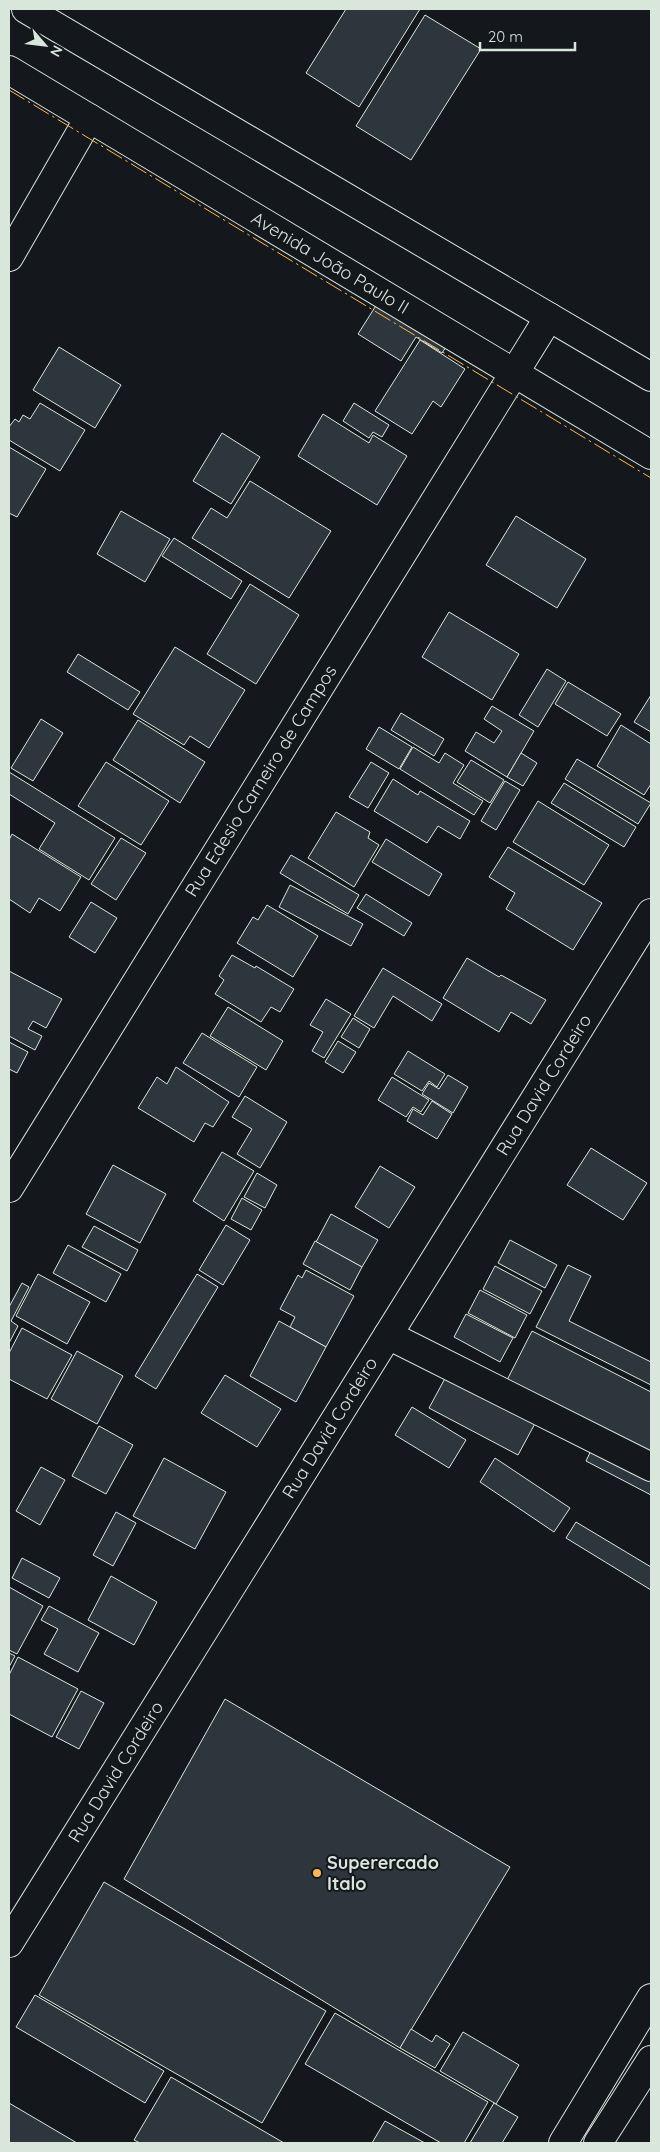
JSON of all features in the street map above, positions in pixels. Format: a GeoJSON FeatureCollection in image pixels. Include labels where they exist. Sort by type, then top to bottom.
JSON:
{"type":"FeatureCollection","features":[{"type":"Feature","properties":{"kind":"street"},"geometry":{"type":"LineString","coordinates":[[26,9],[651,378]]}},
{"type":"Feature","properties":{"kind":"street","name":"Avenida João Paulo II"},"geometry":{"type":"LineString","coordinates":[[9,70],[651,455]]}},
{"type":"Feature","properties":{"kind":"street"},"geometry":{"type":"LineString","coordinates":[[9,256],[89,118]]}},
{"type":"Feature","properties":{"kind":"street","name":"Rua Edesio Carneiro de Campos"},"geometry":{"type":"LineString","coordinates":[[9,1188],[549,317]]}},
{"type":"Feature","properties":{"kind":"street","name":"Rua David Cordeiro"},"geometry":{"type":"LineString","coordinates":[[9,1943],[651,913]]}},
{"type":"Feature","properties":{"kind":"street"},"geometry":{"type":"LineString","coordinates":[[388,1335],[651,1467]]}},
{"type":"Feature","properties":{"kind":"street"},"geometry":{"type":"LineString","coordinates":[[575,2138],[651,1998]]}},
{"type":"Feature","properties":{"kind":"street"},"geometry":{"type":"LineString","coordinates":[[598,2143],[651,2060]]}},
{"type":"Feature","properties":{"kind":"building"},"geometry":{"type":"Polygon","coordinates":[[[346,9],[420,9],[359,107],[306,73],[346,9]]]}},
{"type":"Feature","properties":{"kind":"building"},"geometry":{"type":"Polygon","coordinates":[[[425,15],[481,49],[411,160],[356,126],[425,15]]]}},
{"type":"Feature","properties":{"kind":"building"},"geometry":{"type":"Polygon","coordinates":[[[377,304],[446,347],[442,353],[416,337],[401,361],[358,334],[377,304]]]}},
{"type":"Feature","properties":{"kind":"building"},"geometry":{"type":"Polygon","coordinates":[[[420,340],[465,369],[441,407],[433,401],[412,434],[375,411],[420,340]]]}},
{"type":"Feature","properties":{"kind":"building"},"geometry":{"type":"Polygon","coordinates":[[[59,347],[121,385],[95,428],[33,390],[59,347]]]}},
{"type":"Feature","properties":{"kind":"building"},"geometry":{"type":"Polygon","coordinates":[[[40,403],[85,430],[60,471],[9,440],[9,427],[15,419],[19,422],[23,415],[30,419],[40,403]]]}},
{"type":"Feature","properties":{"kind":"building"},"geometry":{"type":"Polygon","coordinates":[[[354,403],[389,425],[382,437],[373,432],[369,438],[343,421],[354,403]]]}},
{"type":"Feature","properties":{"kind":"building"},"geometry":{"type":"Polygon","coordinates":[[[323,414],[369,443],[373,435],[407,456],[377,505],[298,456],[323,414]]]}},
{"type":"Feature","properties":{"kind":"building"},"geometry":{"type":"Polygon","coordinates":[[[222,433],[260,457],[231,504],[193,481],[222,433]]]}},
{"type":"Feature","properties":{"kind":"building"},"geometry":{"type":"Polygon","coordinates":[[[9,447],[46,469],[17,517],[9,513],[9,447]]]}},
{"type":"Feature","properties":{"kind":"building"},"geometry":{"type":"Polygon","coordinates":[[[250,481],[331,531],[289,598],[192,538],[211,508],[227,518],[250,481]]]}},
{"type":"Feature","properties":{"kind":"building"},"geometry":{"type":"Polygon","coordinates":[[[121,511],[170,539],[145,582],[97,554],[121,511]]]}},
{"type":"Feature","properties":{"kind":"building"},"geometry":{"type":"Polygon","coordinates":[[[516,516],[586,559],[557,608],[486,565],[516,516]]]}},
{"type":"Feature","properties":{"kind":"building"},"geometry":{"type":"Polygon","coordinates":[[[174,538],[242,581],[231,599],[162,556],[174,538]]]}},
{"type":"Feature","properties":{"kind":"building"},"geometry":{"type":"Polygon","coordinates":[[[250,584],[299,615],[256,684],[207,654],[250,584]]]}},
{"type":"Feature","properties":{"kind":"building"},"geometry":{"type":"Polygon","coordinates":[[[449,612],[519,654],[492,700],[422,657],[449,612]]]}},
{"type":"Feature","properties":{"kind":"building"},"geometry":{"type":"Polygon","coordinates":[[[175,647],[245,690],[209,748],[190,736],[184,745],[133,714],[175,647]]]}},
{"type":"Feature","properties":{"kind":"building"},"geometry":{"type":"Polygon","coordinates":[[[78,654],[140,692],[128,710],[67,672],[78,654]]]}},
{"type":"Feature","properties":{"kind":"building"},"geometry":{"type":"Polygon","coordinates":[[[547,669],[566,681],[538,727],[519,715],[547,669]]]}},
{"type":"Feature","properties":{"kind":"building"},"geometry":{"type":"Polygon","coordinates":[[[568,682],[621,714],[607,736],[555,704],[568,682]]]}},
{"type":"Feature","properties":{"kind":"building"},"geometry":{"type":"Polygon","coordinates":[[[651,695],[651,732],[634,722],[651,695]]]}},
{"type":"Feature","properties":{"kind":"building"},"geometry":{"type":"Polygon","coordinates":[[[492,706],[534,731],[507,777],[465,751],[476,732],[494,743],[502,731],[484,719],[492,706]]]}},
{"type":"Feature","properties":{"kind":"building"},"geometry":{"type":"Polygon","coordinates":[[[401,713],[444,739],[434,756],[391,730],[401,713]]]}},
{"type":"Feature","properties":{"kind":"building"},"geometry":{"type":"Polygon","coordinates":[[[41,719],[63,733],[33,781],[11,768],[41,719]]]}},
{"type":"Feature","properties":{"kind":"building"},"geometry":{"type":"Polygon","coordinates":[[[138,720],[205,762],[180,803],[113,760],[138,720]]]}},
{"type":"Feature","properties":{"kind":"building"},"geometry":{"type":"Polygon","coordinates":[[[621,725],[651,744],[651,784],[644,795],[597,766],[621,725]]]}},
{"type":"Feature","properties":{"kind":"building"},"geometry":{"type":"Polygon","coordinates":[[[379,727],[412,747],[399,769],[366,749],[379,727]]]}},
{"type":"Feature","properties":{"kind":"building"},"geometry":{"type":"Polygon","coordinates":[[[413,747],[439,763],[445,753],[464,765],[453,783],[483,801],[474,815],[400,769],[413,747]]]}},
{"type":"Feature","properties":{"kind":"building"},"geometry":{"type":"Polygon","coordinates":[[[521,753],[537,763],[523,786],[507,777],[521,753]]]}},
{"type":"Feature","properties":{"kind":"building"},"geometry":{"type":"Polygon","coordinates":[[[577,759],[651,803],[638,824],[565,779],[577,759]]]}},
{"type":"Feature","properties":{"kind":"building"},"geometry":{"type":"Polygon","coordinates":[[[471,760],[504,780],[490,803],[457,782],[471,760]]]}},
{"type":"Feature","properties":{"kind":"building"},"geometry":{"type":"Polygon","coordinates":[[[106,762],[169,801],[141,845],[78,806],[106,762]]]}},
{"type":"Feature","properties":{"kind":"building"},"geometry":{"type":"Polygon","coordinates":[[[371,762],[389,773],[368,808],[349,797],[371,762]]]}},
{"type":"Feature","properties":{"kind":"building"},"geometry":{"type":"Polygon","coordinates":[[[9,772],[115,838],[89,880],[39,849],[55,823],[9,794],[9,772]]]}},
{"type":"Feature","properties":{"kind":"building"},"geometry":{"type":"Polygon","coordinates":[[[393,779],[418,795],[420,791],[470,821],[460,839],[438,826],[427,843],[374,811],[393,779]]]}},
{"type":"Feature","properties":{"kind":"building"},"geometry":{"type":"Polygon","coordinates":[[[505,781],[520,790],[496,830],[481,821],[505,781]]]}},
{"type":"Feature","properties":{"kind":"building"},"geometry":{"type":"Polygon","coordinates":[[[564,783],[636,827],[624,847],[551,803],[564,783]]]}},
{"type":"Feature","properties":{"kind":"building"},"geometry":{"type":"Polygon","coordinates":[[[538,801],[609,845],[584,885],[513,842],[538,801]]]}},
{"type":"Feature","properties":{"kind":"building"},"geometry":{"type":"Polygon","coordinates":[[[336,812],[370,832],[368,838],[379,845],[354,887],[308,858],[336,812]]]}},
{"type":"Feature","properties":{"kind":"building"},"geometry":{"type":"Polygon","coordinates":[[[12,834],[81,877],[60,911],[39,898],[30,913],[9,899],[9,840],[12,834]]]}},
{"type":"Feature","properties":{"kind":"building"},"geometry":{"type":"Polygon","coordinates":[[[121,838],[146,853],[116,900],[91,884],[121,838]]]}},
{"type":"Feature","properties":{"kind":"building"},"geometry":{"type":"Polygon","coordinates":[[[386,839],[442,874],[429,896],[372,862],[386,839]]]}},
{"type":"Feature","properties":{"kind":"building"},"geometry":{"type":"Polygon","coordinates":[[[508,847],[602,903],[573,950],[506,909],[515,893],[489,877],[508,847]]]}},
{"type":"Feature","properties":{"kind":"building"},"geometry":{"type":"Polygon","coordinates":[[[291,855],[359,895],[348,914],[280,873],[291,855]]]}},
{"type":"Feature","properties":{"kind":"building"},"geometry":{"type":"Polygon","coordinates":[[[290,885],[363,924],[351,946],[279,907],[290,885]]]}},
{"type":"Feature","properties":{"kind":"building"},"geometry":{"type":"Polygon","coordinates":[[[366,894],[412,923],[404,936],[357,908],[366,894]]]}},
{"type":"Feature","properties":{"kind":"building"},"geometry":{"type":"Polygon","coordinates":[[[91,902],[117,918],[95,953],[69,937],[91,902]]]}},
{"type":"Feature","properties":{"kind":"building"},"geometry":{"type":"Polygon","coordinates":[[[267,905],[318,936],[293,977],[237,943],[253,917],[258,920],[267,905]]]}},
{"type":"Feature","properties":{"kind":"building"},"geometry":{"type":"Polygon","coordinates":[[[232,955],[255,968],[256,966],[294,989],[280,1012],[271,1007],[261,1022],[215,994],[224,980],[219,976],[232,955]]]}},
{"type":"Feature","properties":{"kind":"building"},"geometry":{"type":"Polygon","coordinates":[[[467,958],[499,977],[501,975],[546,1000],[531,1024],[511,1012],[499,1032],[443,998],[467,958]]]}},
{"type":"Feature","properties":{"kind":"building"},"geometry":{"type":"Polygon","coordinates":[[[383,968],[442,1004],[432,1021],[393,996],[374,1028],[354,1016],[383,968]]]}},
{"type":"Feature","properties":{"kind":"building"},"geometry":{"type":"Polygon","coordinates":[[[9,971],[62,999],[46,1028],[33,1021],[28,1029],[42,1036],[35,1050],[9,1036],[9,971]]]}},
{"type":"Feature","properties":{"kind":"building"},"geometry":{"type":"Polygon","coordinates":[[[326,999],[351,1014],[324,1058],[312,1051],[323,1032],[310,1025],[326,999]]]}},
{"type":"Feature","properties":{"kind":"building"},"geometry":{"type":"Polygon","coordinates":[[[228,1007],[283,1041],[266,1070],[210,1036],[228,1007]]]}},
{"type":"Feature","properties":{"kind":"building"},"geometry":{"type":"Polygon","coordinates":[[[353,1018],[370,1029],[359,1048],[341,1037],[353,1018]]]}},
{"type":"Feature","properties":{"kind":"building"},"geometry":{"type":"Polygon","coordinates":[[[202,1033],[257,1067],[239,1097],[183,1063],[202,1033]]]}},
{"type":"Feature","properties":{"kind":"building"},"geometry":{"type":"Polygon","coordinates":[[[338,1041],[356,1052],[343,1073],[325,1062],[338,1041]]]}},
{"type":"Feature","properties":{"kind":"building"},"geometry":{"type":"Polygon","coordinates":[[[9,1042],[28,1052],[17,1073],[9,1069],[9,1042]]]}},
{"type":"Feature","properties":{"kind":"building"},"geometry":{"type":"Polygon","coordinates":[[[408,1051],[445,1074],[437,1087],[429,1081],[422,1091],[394,1074],[408,1051]]]}},
{"type":"Feature","properties":{"kind":"building"},"geometry":{"type":"Polygon","coordinates":[[[176,1067],[229,1102],[213,1127],[205,1123],[194,1142],[138,1108],[157,1077],[167,1084],[176,1067]]]}},
{"type":"Feature","properties":{"kind":"building"},"geometry":{"type":"Polygon","coordinates":[[[448,1075],[468,1087],[453,1113],[422,1094],[429,1083],[439,1089],[448,1075]]]}},
{"type":"Feature","properties":{"kind":"building"},"geometry":{"type":"Polygon","coordinates":[[[392,1077],[429,1100],[421,1112],[413,1107],[406,1117],[378,1100],[392,1077]]]}},
{"type":"Feature","properties":{"kind":"building"},"geometry":{"type":"Polygon","coordinates":[[[245,1096],[287,1122],[260,1168],[237,1154],[252,1129],[232,1117],[245,1096]]]}},
{"type":"Feature","properties":{"kind":"building"},"geometry":{"type":"Polygon","coordinates":[[[432,1101],[452,1114],[437,1139],[407,1121],[413,1109],[423,1115],[432,1101]]]}},
{"type":"Feature","properties":{"kind":"building"},"geometry":{"type":"Polygon","coordinates":[[[591,1148],[647,1183],[623,1220],[567,1185],[591,1148]]]}},
{"type":"Feature","properties":{"kind":"building"},"geometry":{"type":"Polygon","coordinates":[[[222,1152],[254,1171],[224,1221],[193,1201],[222,1152]]]}},
{"type":"Feature","properties":{"kind":"building"},"geometry":{"type":"Polygon","coordinates":[[[113,1165],[166,1194],[140,1243],[86,1214],[113,1165]]]}},
{"type":"Feature","properties":{"kind":"building"},"geometry":{"type":"Polygon","coordinates":[[[380,1166],[415,1187],[389,1228],[355,1207],[380,1166]]]}},
{"type":"Feature","properties":{"kind":"building"},"geometry":{"type":"Polygon","coordinates":[[[257,1173],[277,1185],[265,1208],[244,1197],[257,1173]]]}},
{"type":"Feature","properties":{"kind":"building"},"geometry":{"type":"Polygon","coordinates":[[[242,1198],[262,1210],[251,1230],[231,1219],[242,1198]]]}},
{"type":"Feature","properties":{"kind":"building"},"geometry":{"type":"Polygon","coordinates":[[[331,1214],[378,1240],[362,1267],[316,1242],[331,1214]]]}},
{"type":"Feature","properties":{"kind":"building"},"geometry":{"type":"Polygon","coordinates":[[[226,1225],[250,1240],[223,1285],[199,1270],[226,1225]]]}},
{"type":"Feature","properties":{"kind":"building"},"geometry":{"type":"Polygon","coordinates":[[[94,1226],[138,1250],[127,1271],[82,1247],[94,1226]]]}},
{"type":"Feature","properties":{"kind":"building"},"geometry":{"type":"Polygon","coordinates":[[[510,1240],[557,1265],[545,1288],[498,1263],[510,1240]]]}},
{"type":"Feature","properties":{"kind":"building"},"geometry":{"type":"Polygon","coordinates":[[[315,1241],[362,1267],[350,1290],[303,1264],[315,1241]]]}},
{"type":"Feature","properties":{"kind":"building"},"geometry":{"type":"Polygon","coordinates":[[[68,1245],[121,1274],[106,1302],[53,1273],[68,1245]]]}},
{"type":"Feature","properties":{"kind":"building"},"geometry":{"type":"Polygon","coordinates":[[[568,1265],[591,1276],[569,1321],[651,1362],[651,1385],[536,1327],[568,1265]]]}},
{"type":"Feature","properties":{"kind":"building"},"geometry":{"type":"Polygon","coordinates":[[[495,1266],[542,1291],[530,1314],[483,1289],[495,1266]]]}},
{"type":"Feature","properties":{"kind":"building"},"geometry":{"type":"Polygon","coordinates":[[[306,1270],[354,1296],[326,1347],[290,1327],[295,1317],[280,1309],[298,1275],[302,1278],[306,1270]]]}},
{"type":"Feature","properties":{"kind":"building"},"geometry":{"type":"Polygon","coordinates":[[[38,1274],[90,1302],[67,1344],[16,1316],[38,1274]]]}},
{"type":"Feature","properties":{"kind":"building"},"geometry":{"type":"Polygon","coordinates":[[[197,1274],[218,1287],[156,1389],[135,1376],[197,1274]]]}},
{"type":"Feature","properties":{"kind":"building"},"geometry":{"type":"Polygon","coordinates":[[[22,1283],[29,1287],[11,1321],[18,1326],[9,1343],[9,1307],[22,1283]]]}},
{"type":"Feature","properties":{"kind":"building"},"geometry":{"type":"Polygon","coordinates":[[[480,1290],[527,1315],[515,1338],[468,1313],[480,1290]]]}},
{"type":"Feature","properties":{"kind":"building"},"geometry":{"type":"Polygon","coordinates":[[[466,1314],[513,1338],[500,1362],[454,1337],[466,1314]]]}},
{"type":"Feature","properties":{"kind":"building"},"geometry":{"type":"Polygon","coordinates":[[[279,1321],[326,1347],[296,1402],[250,1376],[279,1321]]]}},
{"type":"Feature","properties":{"kind":"building"},"geometry":{"type":"Polygon","coordinates":[[[22,1328],[72,1355],[47,1399],[9,1379],[9,1353],[22,1328]]]}},
{"type":"Feature","properties":{"kind":"building"},"geometry":{"type":"Polygon","coordinates":[[[532,1331],[651,1392],[651,1462],[504,1386],[532,1331]]]}},
{"type":"Feature","properties":{"kind":"building"},"geometry":{"type":"Polygon","coordinates":[[[77,1351],[123,1376],[97,1424],[51,1399],[77,1351]]]}},
{"type":"Feature","properties":{"kind":"building"},"geometry":{"type":"Polygon","coordinates":[[[449,1371],[538,1418],[518,1455],[429,1408],[449,1371]]]}},
{"type":"Feature","properties":{"kind":"building"},"geometry":{"type":"Polygon","coordinates":[[[225,1375],[281,1409],[257,1447],[201,1413],[225,1375]]]}},
{"type":"Feature","properties":{"kind":"building"},"geometry":{"type":"Polygon","coordinates":[[[412,1407],[466,1440],[449,1468],[395,1435],[412,1407]]]}},
{"type":"Feature","properties":{"kind":"building"},"geometry":{"type":"Polygon","coordinates":[[[99,1426],[133,1445],[106,1494],[72,1476],[99,1426]]]}},
{"type":"Feature","properties":{"kind":"building"},"geometry":{"type":"Polygon","coordinates":[[[595,1442],[651,1471],[651,1495],[586,1461],[595,1442]]]}},
{"type":"Feature","properties":{"kind":"building"},"geometry":{"type":"Polygon","coordinates":[[[164,1458],[226,1492],[195,1549],[133,1516],[164,1458]]]}},
{"type":"Feature","properties":{"kind":"building"},"geometry":{"type":"Polygon","coordinates":[[[495,1458],[570,1508],[554,1532],[480,1482],[495,1458]]]}},
{"type":"Feature","properties":{"kind":"building"},"geometry":{"type":"Polygon","coordinates":[[[41,1467],[65,1480],[40,1525],[16,1511],[41,1467]]]}},
{"type":"Feature","properties":{"kind":"building"},"geometry":{"type":"Polygon","coordinates":[[[116,1512],[136,1523],[113,1566],[93,1555],[116,1512]]]}},
{"type":"Feature","properties":{"kind":"building"},"geometry":{"type":"Polygon","coordinates":[[[576,1522],[651,1567],[651,1590],[566,1538],[576,1522]]]}},
{"type":"Feature","properties":{"kind":"building"},"geometry":{"type":"Polygon","coordinates":[[[22,1558],[60,1578],[49,1598],[12,1578],[22,1558]]]}},
{"type":"Feature","properties":{"kind":"building"},"geometry":{"type":"Polygon","coordinates":[[[111,1576],[157,1602],[134,1645],[88,1620],[111,1576]]]}},
{"type":"Feature","properties":{"kind":"building"},"geometry":{"type":"Polygon","coordinates":[[[9,1587],[43,1606],[17,1654],[9,1650],[9,1587]]]}},
{"type":"Feature","properties":{"kind":"building"},"geometry":{"type":"Polygon","coordinates":[[[49,1606],[99,1633],[78,1672],[44,1654],[58,1629],[41,1620],[49,1606]]]}},
{"type":"Feature","properties":{"kind":"building"},"geometry":{"type":"Polygon","coordinates":[[[9,1653],[15,1656],[9,1667],[9,1653]]]}},
{"type":"Feature","properties":{"kind":"building"},"geometry":{"type":"Polygon","coordinates":[[[18,1657],[78,1689],[52,1737],[9,1714],[9,1675],[18,1657]]]}},
{"type":"Feature","properties":{"kind":"building"},"geometry":{"type":"Polygon","coordinates":[[[81,1691],[104,1703],[79,1749],[56,1737],[81,1691]]]}},
{"type":"Feature","properties":{"kind":"building","name":"Superercado Italo"},"geometry":{"type":"Polygon","coordinates":[[[225,1699],[510,1867],[400,2048],[124,1879],[225,1699]]]}},
{"type":"Feature","properties":{"kind":"building"},"geometry":{"type":"Polygon","coordinates":[[[104,1882],[326,2011],[262,2123],[39,1995],[104,1882]]]}},
{"type":"Feature","properties":{"kind":"building"},"geometry":{"type":"Polygon","coordinates":[[[35,1995],[164,2071],[145,2103],[16,2027],[35,1995]]]}},
{"type":"Feature","properties":{"kind":"building"},"geometry":{"type":"Polygon","coordinates":[[[335,2013],[488,2102],[464,2143],[441,2143],[305,2064],[335,2013]]]}},
{"type":"Feature","properties":{"kind":"building"},"geometry":{"type":"Polygon","coordinates":[[[411,2029],[432,2042],[436,2035],[450,2044],[435,2068],[400,2048],[411,2029]]]}},
{"type":"Feature","properties":{"kind":"building"},"geometry":{"type":"Polygon","coordinates":[[[463,2032],[519,2065],[496,2104],[440,2071],[463,2032]]]}},
{"type":"Feature","properties":{"kind":"building"},"geometry":{"type":"Polygon","coordinates":[[[171,2077],[284,2143],[140,2143],[134,2140],[171,2077]]]}},
{"type":"Feature","properties":{"kind":"building"},"geometry":{"type":"Polygon","coordinates":[[[9,2103],[77,2143],[9,2143],[9,2103]]]}},
{"type":"Feature","properties":{"kind":"building"},"geometry":{"type":"Polygon","coordinates":[[[494,2103],[518,2117],[502,2143],[470,2143],[494,2103]]]}},
{"type":"Feature","properties":{"kind":"building"},"geometry":{"type":"Polygon","coordinates":[[[385,2121],[425,2143],[372,2143],[385,2121]]]}},
{"type":"Feature","properties":{"kind":"power"},"geometry":{"type":"LineString","coordinates":[[9,90],[651,478]]}},
{"type":"Feature","properties":{"kind":"place","name":"Superercado Italo"},"geometry":{"type":"Point","coordinates":[317,1873]}}]}
